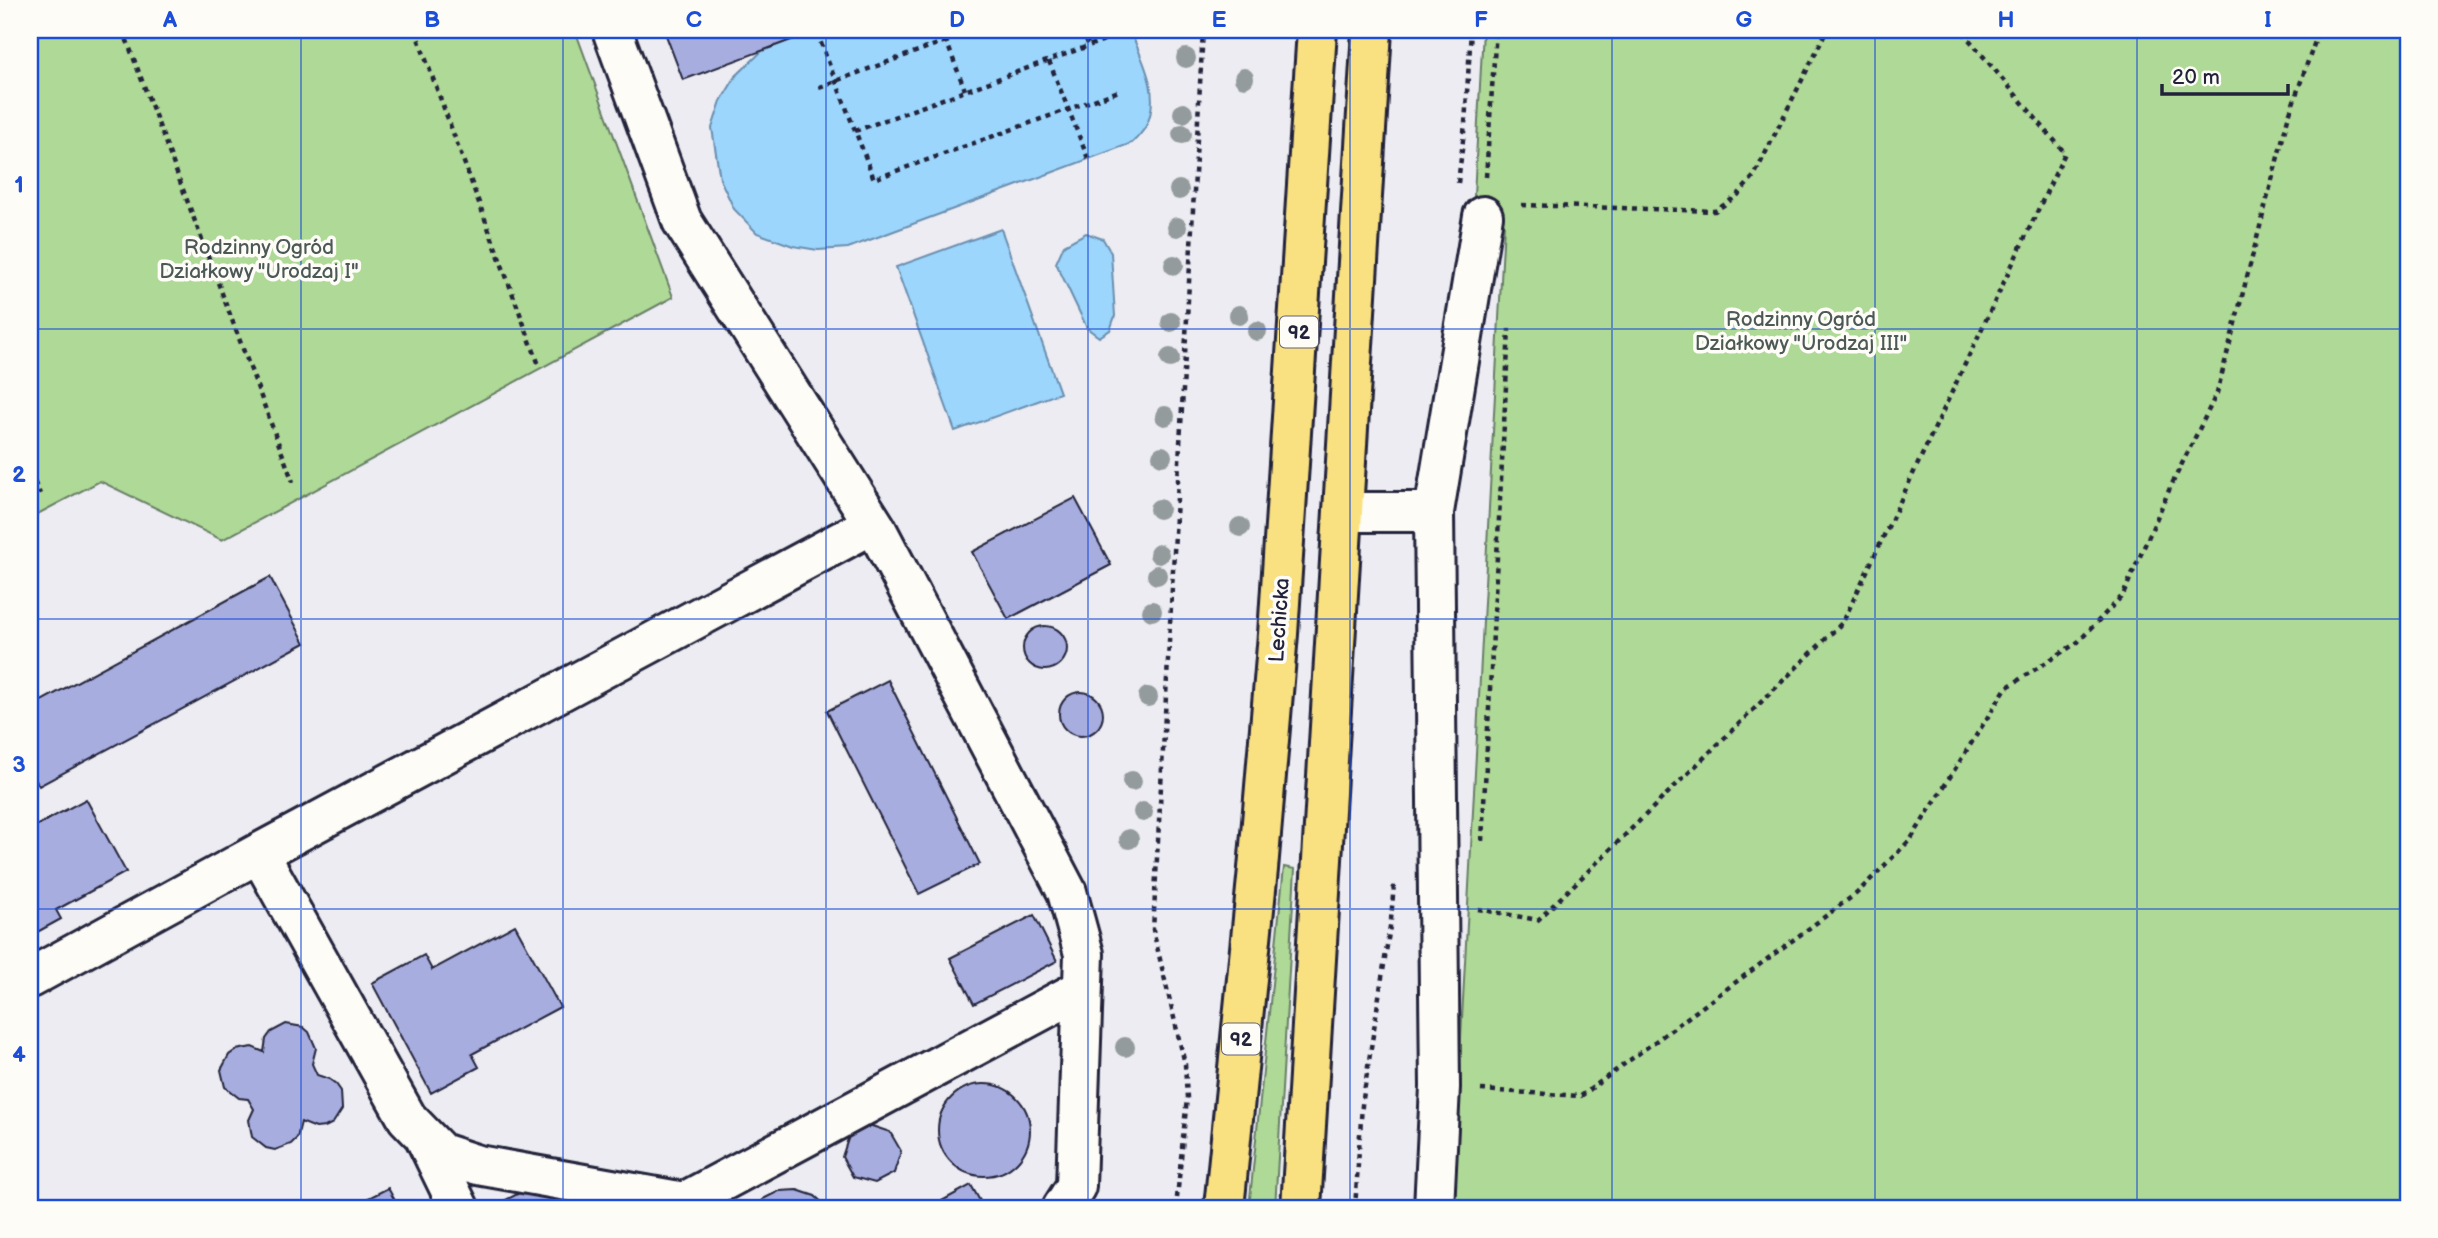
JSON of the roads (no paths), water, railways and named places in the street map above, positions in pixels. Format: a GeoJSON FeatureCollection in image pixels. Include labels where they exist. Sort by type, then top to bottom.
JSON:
{"type":"FeatureCollection","features":[{"type":"Feature","properties":{"kind":"main road","name":"Lechicka"},"geometry":{"type":"LineString","coordinates":[[1224,1208],[1278,634],[1317,30]]}},
{"type":"Feature","properties":{"kind":"main road"},"geometry":{"type":"LineString","coordinates":[[1301,1208],[1372,30]]}},
{"type":"Feature","properties":{"kind":"lane"},"geometry":{"type":"LineString","coordinates":[[612,30],[681,221],[873,524],[1067,892],[1084,954],[1076,1186],[1062,1208]]}},
{"type":"Feature","properties":{"kind":"lane"},"geometry":{"type":"LineString","coordinates":[[1434,1208],[1440,1087],[1434,512],[1499,211]]}},
{"type":"Feature","properties":{"kind":"lane"},"geometry":{"type":"LineString","coordinates":[[1343,512],[1434,512]]}},
{"type":"Feature","properties":{"kind":"lane"},"geometry":{"type":"LineString","coordinates":[[30,978],[873,524]]}},
{"type":"Feature","properties":{"kind":"lane"},"geometry":{"type":"LineString","coordinates":[[259,853],[407,1118],[441,1153],[478,1165],[686,1205],[1082,989]]}},
{"type":"Feature","properties":{"kind":"lane"},"geometry":{"type":"LineString","coordinates":[[425,1136],[459,1208]]}},
{"type":"Feature","properties":{"kind":"water"},"geometry":{"type":"Polygon","coordinates":[[[818,30],[1130,30],[1145,65],[1151,89],[1150,114],[1145,128],[1132,143],[848,248],[818,250],[793,246],[757,233],[734,209],[720,179],[712,128],[721,101],[736,76],[762,51],[818,30]]]}},
{"type":"Feature","properties":{"kind":"water"},"geometry":{"type":"Polygon","coordinates":[[[1001,229],[1060,393],[955,431],[896,267],[1001,229]]]}},
{"type":"Feature","properties":{"kind":"water"},"geometry":{"type":"Polygon","coordinates":[[[1086,233],[1103,239],[1111,253],[1115,316],[1110,330],[1099,337],[1087,328],[1056,263],[1064,245],[1086,233]]]}},
{"type":"Feature","properties":{"kind":"park label","name":"Rodzinny Ogród Działkowy \"Urodzaj I\""},"geometry":{"type":"Point","coordinates":[259,259]}},
{"type":"Feature","properties":{"kind":"park label","name":"Rodzinny Ogród Działkowy \"Urodzaj III\""},"geometry":{"type":"Point","coordinates":[1801,331]}}]}
